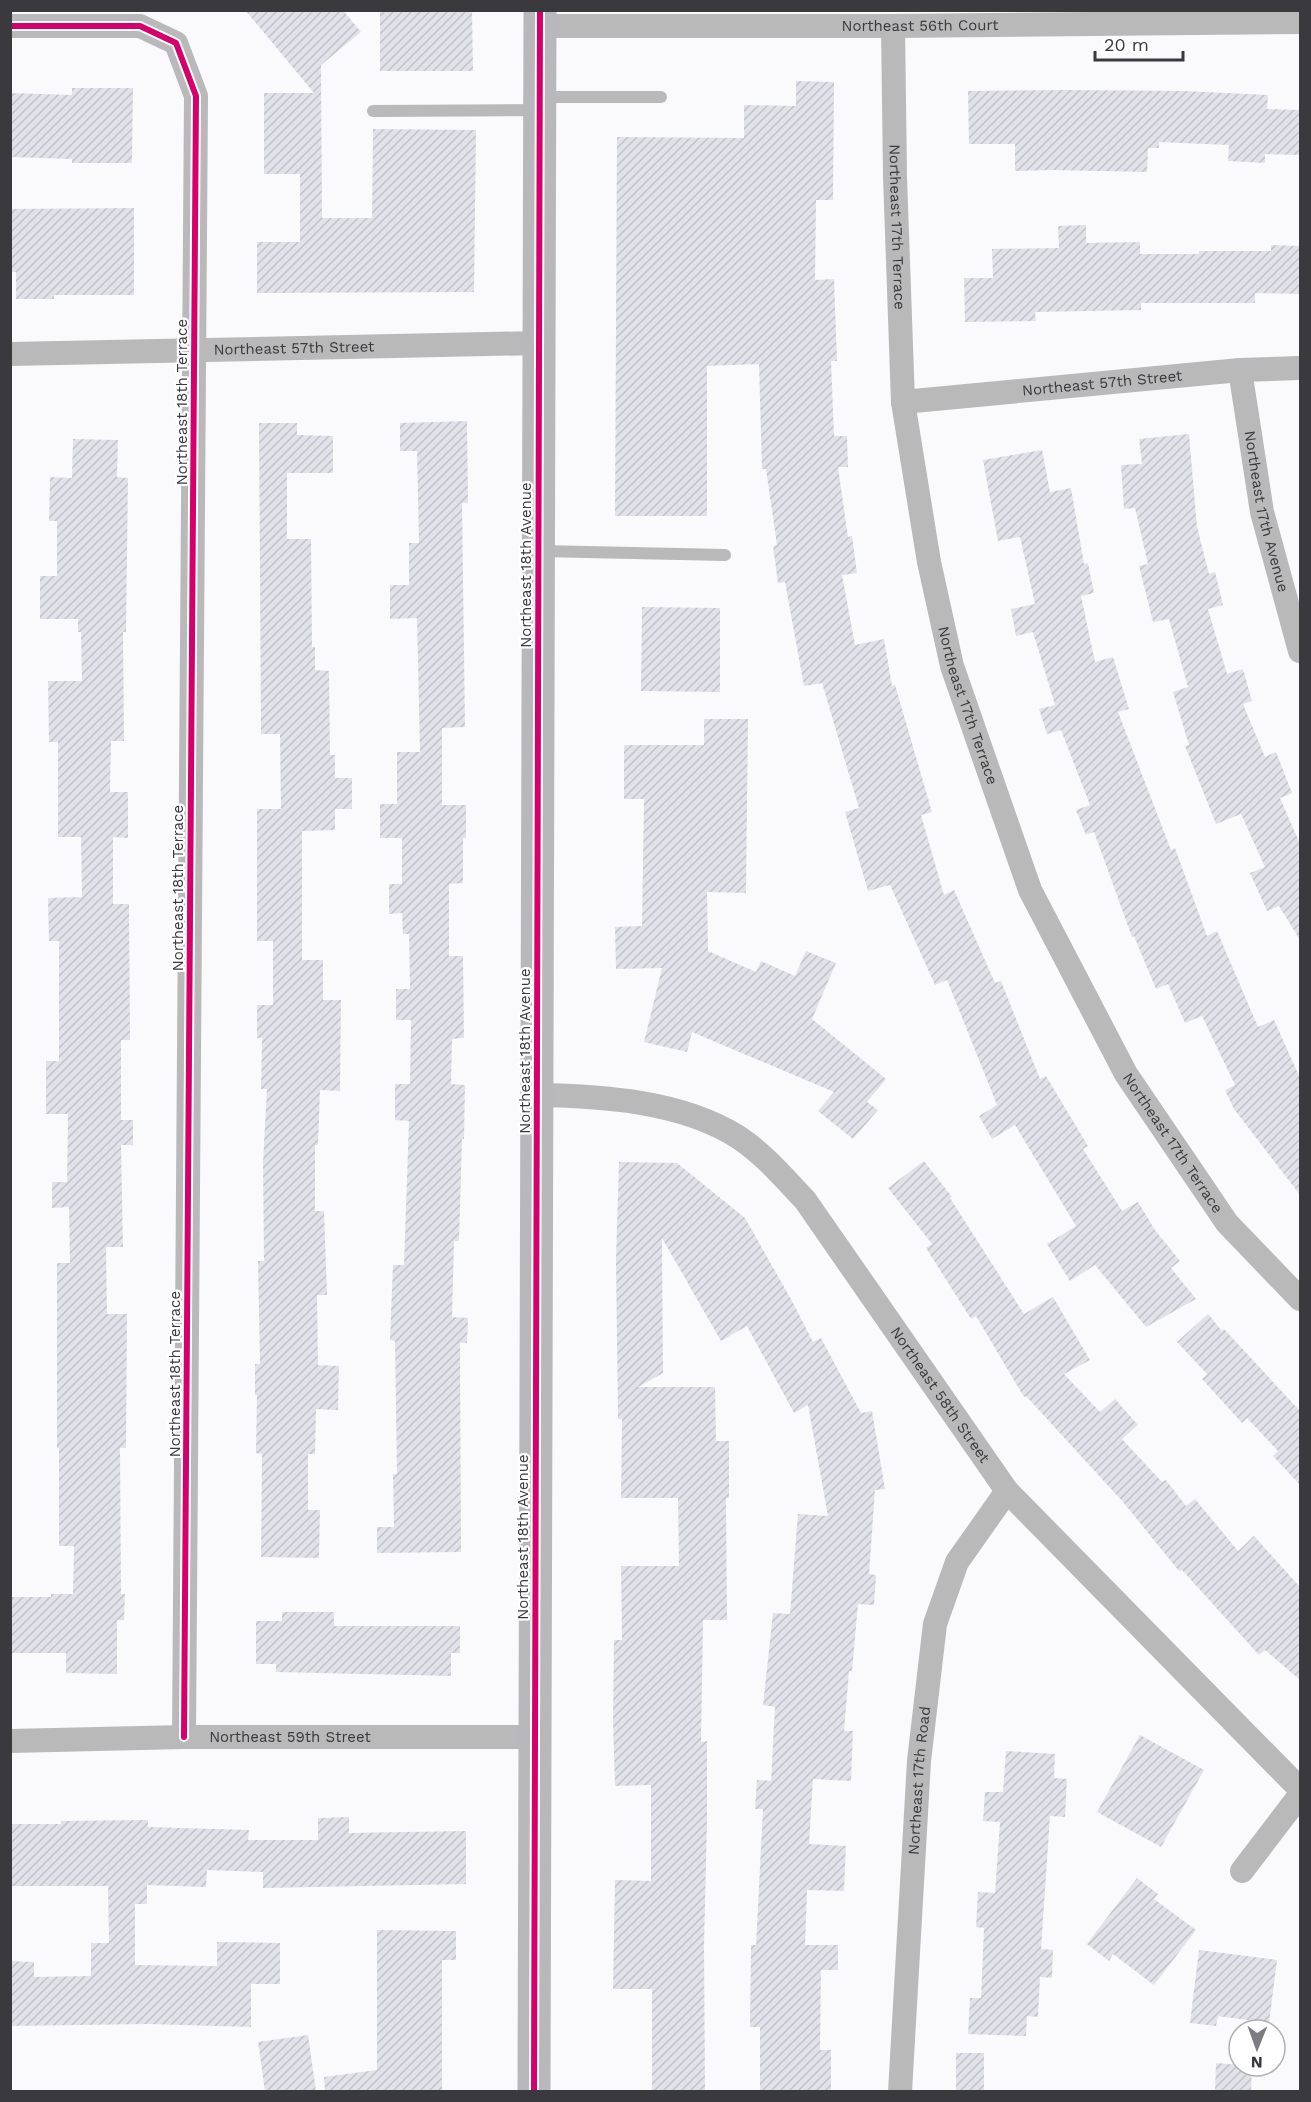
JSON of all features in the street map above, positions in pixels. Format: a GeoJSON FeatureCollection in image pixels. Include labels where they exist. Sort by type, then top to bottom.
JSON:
{"type":"FeatureCollection","features":[{"type":"Feature","properties":{"kind":"street","name":"Northeast 56th Court"},"geometry":{"type":"LineString","coordinates":[[540,18],[893,27],[1300,22]]}},
{"type":"Feature","properties":{"kind":"street","name":"Northeast 18th Avenue"},"geometry":{"type":"LineString","coordinates":[[534,2091],[540,18]]}},
{"type":"Feature","properties":{"kind":"street","name":"Northeast 18th Terrace"},"geometry":{"type":"LineString","coordinates":[[10,26],[140,26],[176,43],[196,96],[184,1737]]}},
{"type":"Feature","properties":{"kind":"street","name":"Northeast 17th Terrace"},"geometry":{"type":"LineString","coordinates":[[893,27],[895,177],[903,402],[929,562],[952,666],[1030,890],[1126,1074],[1227,1223],[1300,1299]]}},
{"type":"Feature","properties":{"kind":"street","name":"Northeast 57th Street"},"geometry":{"type":"LineString","coordinates":[[10,354],[539,343]]}},
{"type":"Feature","properties":{"kind":"street","name":"Northeast 57th Street"},"geometry":{"type":"LineString","coordinates":[[903,402],[1240,370],[1300,368]]}},
{"type":"Feature","properties":{"kind":"street","name":"Northeast 17th Avenue"},"geometry":{"type":"LineString","coordinates":[[1240,370],[1262,512],[1300,651]]}},
{"type":"Feature","properties":{"kind":"street","name":"Northeast 58th Street"},"geometry":{"type":"LineString","coordinates":[[537,1095],[584,1096],[630,1102],[693,1115],[738,1137],[772,1164],[805,1200],[1007,1491],[1300,1790]]}},
{"type":"Feature","properties":{"kind":"street","name":"Northeast 17th Road"},"geometry":{"type":"LineString","coordinates":[[900,2091],[919,1761],[935,1624],[957,1562],[1007,1491]]}},
{"type":"Feature","properties":{"kind":"street","name":"Northeast 59th Street"},"geometry":{"type":"LineString","coordinates":[[10,1742],[184,1737],[535,1737]]}},
{"type":"Feature","properties":{"kind":"street"},"geometry":{"type":"LineString","coordinates":[[1242,1872],[1300,1795]]}},
{"type":"Feature","properties":{"kind":"lane"},"geometry":{"type":"LineString","coordinates":[[373,111],[661,97]]}},
{"type":"Feature","properties":{"kind":"lane"},"geometry":{"type":"LineString","coordinates":[[538,551],[725,555]]}},
{"type":"Feature","properties":{"kind":"building"},"geometry":{"type":"Polygon","coordinates":[[[245,10],[343,10],[361,32],[321,65],[322,218],[372,218],[373,129],[476,130],[474,292],[257,293],[257,242],[300,242],[300,174],[264,174],[264,93],[314,93],[245,10]]]}},
{"type":"Feature","properties":{"kind":"building"},"geometry":{"type":"Polygon","coordinates":[[[380,10],[472,10],[473,71],[380,71],[380,10]]]}},
{"type":"Feature","properties":{"kind":"building"},"geometry":{"type":"Polygon","coordinates":[[[796,81],[834,82],[833,200],[816,200],[815,280],[834,279],[837,361],[831,361],[834,436],[847,436],[848,467],[838,467],[848,537],[852,536],[857,573],[842,575],[855,645],[884,639],[892,686],[895,685],[932,812],[921,815],[944,895],[954,890],[995,983],[1001,981],[1040,1079],[1046,1076],[1088,1146],[1083,1149],[1122,1211],[1138,1202],[1155,1230],[1180,1261],[1171,1268],[1196,1299],[1146,1327],[1095,1265],[1070,1281],[1047,1244],[1076,1226],[1015,1125],[992,1139],[979,1116],[997,1105],[947,980],[935,985],[890,885],[868,891],[845,812],[859,808],[822,683],[804,686],[785,582],[778,583],[773,546],[777,545],[766,469],[762,469],[759,364],[707,366],[707,516],[615,516],[617,137],[744,138],[744,105],[796,106],[796,81]]]}},
{"type":"Feature","properties":{"kind":"building"},"geometry":{"type":"Polygon","coordinates":[[[72,88],[133,88],[132,163],[72,163],[72,159],[10,157],[10,93],[72,95],[72,88]]]}},
{"type":"Feature","properties":{"kind":"building"},"geometry":{"type":"Polygon","coordinates":[[[968,91],[1184,91],[1268,95],[1267,109],[1300,110],[1300,155],[1265,154],[1265,163],[1228,161],[1229,145],[1159,142],[1159,148],[1148,148],[1147,172],[1015,171],[1015,144],[969,144],[968,91]]]}},
{"type":"Feature","properties":{"kind":"building"},"geometry":{"type":"Polygon","coordinates":[[[134,208],[134,295],[54,295],[54,299],[16,299],[16,272],[10,272],[10,209],[134,208]]]}},
{"type":"Feature","properties":{"kind":"building"},"geometry":{"type":"Polygon","coordinates":[[[1086,225],[1086,243],[1140,242],[1140,254],[1271,251],[1271,245],[1300,246],[1300,294],[1255,293],[1255,303],[1141,303],[1141,310],[1035,312],[1036,321],[965,322],[964,278],[993,278],[992,249],[1059,248],[1058,226],[1086,225]]]}},
{"type":"Feature","properties":{"kind":"building"},"geometry":{"type":"Polygon","coordinates":[[[467,421],[468,503],[462,503],[465,727],[442,728],[442,805],[466,805],[463,883],[449,884],[449,956],[463,956],[464,1038],[452,1039],[451,1084],[465,1085],[459,1241],[454,1241],[452,1317],[468,1318],[467,1343],[460,1343],[461,1552],[377,1553],[377,1527],[394,1527],[393,1474],[397,1474],[395,1341],[390,1340],[393,1265],[404,1265],[409,1121],[395,1120],[395,1084],[410,1084],[411,1020],[396,1020],[396,989],[410,989],[409,934],[403,934],[402,913],[389,914],[389,884],[402,884],[402,838],[380,838],[380,804],[397,804],[397,752],[420,752],[417,618],[390,619],[390,585],[409,585],[409,543],[419,543],[417,451],[400,451],[400,423],[467,421]]]}},
{"type":"Feature","properties":{"kind":"building"},"geometry":{"type":"Polygon","coordinates":[[[259,423],[297,423],[297,435],[333,436],[333,473],[287,473],[287,539],[311,539],[312,647],[315,647],[315,670],[329,671],[330,755],[335,755],[335,778],[352,778],[352,809],[335,809],[335,830],[302,831],[302,960],[323,960],[323,1000],[341,1000],[340,1091],[320,1090],[318,1145],[315,1145],[315,1211],[324,1211],[327,1295],[317,1295],[318,1365],[339,1366],[338,1410],[316,1409],[315,1454],[308,1454],[308,1510],[320,1510],[319,1558],[261,1557],[262,1454],[256,1453],[255,1364],[260,1364],[258,1261],[264,1261],[263,1163],[267,1089],[261,1089],[262,1038],[257,1038],[257,1005],[273,1005],[273,941],[257,941],[257,809],[281,809],[280,734],[261,734],[259,423]]]}},
{"type":"Feature","properties":{"kind":"building"},"geometry":{"type":"Polygon","coordinates":[[[1189,434],[1197,527],[1209,574],[1215,572],[1223,605],[1208,609],[1227,674],[1243,669],[1252,701],[1243,704],[1265,757],[1276,752],[1292,793],[1280,798],[1300,844],[1300,940],[1279,906],[1267,911],[1250,873],[1265,867],[1241,814],[1216,824],[1185,746],[1189,745],[1173,692],[1188,687],[1169,619],[1153,622],[1139,566],[1148,564],[1135,508],[1124,509],[1121,465],[1142,464],[1139,439],[1189,434]]]}},
{"type":"Feature","properties":{"kind":"building"},"geometry":{"type":"Polygon","coordinates":[[[73,439],[118,440],[117,477],[128,478],[126,632],[123,632],[124,741],[111,741],[110,792],[128,792],[128,838],[113,837],[113,904],[129,904],[130,1040],[121,1040],[121,1120],[133,1120],[133,1145],[121,1145],[123,1247],[106,1247],[107,1314],[127,1314],[126,1448],[120,1448],[121,1594],[125,1594],[124,1620],[117,1620],[117,1674],[66,1673],[66,1653],[10,1653],[10,1597],[51,1597],[51,1594],[73,1594],[74,1546],[59,1546],[59,1448],[57,1448],[57,1263],[70,1263],[69,1207],[52,1208],[52,1182],[67,1182],[68,1114],[46,1114],[46,1061],[59,1061],[59,941],[49,941],[48,898],[82,897],[81,837],[58,837],[58,742],[49,742],[48,681],[82,681],[81,632],[78,632],[78,619],[40,619],[40,576],[57,576],[57,521],[49,521],[50,477],[72,478],[73,439]]]}},
{"type":"Feature","properties":{"kind":"building"},"geometry":{"type":"Polygon","coordinates":[[[1042,450],[1050,492],[1071,488],[1084,564],[1088,563],[1094,593],[1081,596],[1095,662],[1113,657],[1129,709],[1118,712],[1171,850],[1175,848],[1207,936],[1217,931],[1258,1027],[1274,1020],[1300,1078],[1300,1195],[1234,1109],[1225,1090],[1235,1085],[1202,1016],[1185,1023],[1168,984],[1156,989],[1134,936],[1132,937],[1094,832],[1086,835],[1076,810],[1090,805],[1061,730],[1047,734],[1039,709],[1055,705],[1033,632],[1016,636],[1011,609],[1035,604],[1020,537],[998,541],[983,460],[1042,450]]]}},
{"type":"Feature","properties":{"kind":"building"},"geometry":{"type":"Polygon","coordinates":[[[642,607],[720,608],[720,692],[641,691],[642,607]]]}},
{"type":"Feature","properties":{"kind":"building"},"geometry":{"type":"Polygon","coordinates":[[[704,719],[748,719],[746,893],[707,892],[708,951],[756,972],[761,961],[795,976],[806,951],[836,963],[812,1019],[886,1079],[867,1102],[878,1110],[853,1139],[818,1111],[834,1092],[692,1032],[687,1052],[644,1042],[662,968],[616,969],[615,927],[642,926],[644,799],[624,799],[624,745],[704,745],[704,719]]]}},
{"type":"Feature","properties":{"kind":"building"},"geometry":{"type":"Polygon","coordinates":[[[924,1161],[952,1197],[950,1198],[1024,1314],[1053,1297],[1090,1360],[1064,1374],[1100,1412],[1115,1399],[1138,1425],[1122,1439],[1162,1482],[1166,1480],[1186,1506],[1195,1499],[1238,1551],[1254,1536],[1300,1587],[1300,1680],[1265,1650],[1259,1655],[1182,1570],[1179,1571],[1123,1502],[1026,1396],[1024,1397],[976,1316],[971,1319],[926,1248],[932,1244],[888,1188],[924,1161]]]}},
{"type":"Feature","properties":{"kind":"building"},"geometry":{"type":"Polygon","coordinates":[[[619,1162],[677,1163],[745,1218],[813,1342],[821,1338],[861,1413],[872,1411],[885,1489],[875,1490],[869,1574],[876,1575],[874,1605],[858,1604],[852,1671],[849,1671],[844,1731],[853,1731],[851,1781],[813,1779],[809,1844],[846,1846],[844,1891],[807,1890],[805,1945],[838,1945],[838,1970],[821,1970],[820,2050],[831,2050],[831,2091],[760,2091],[760,2027],[750,2027],[751,1945],[756,1945],[763,1809],[755,1809],[757,1780],[771,1781],[775,1707],[763,1705],[773,1613],[790,1614],[798,1514],[828,1516],[808,1405],[794,1413],[747,1326],[721,1341],[662,1238],[663,1373],[638,1387],[715,1387],[716,1441],[729,1441],[729,1498],[726,1498],[727,1620],[703,1620],[701,1742],[707,1741],[704,1945],[705,2091],[652,2091],[652,1989],[613,1989],[615,1880],[651,1881],[651,1785],[615,1786],[614,1640],[622,1640],[621,1566],[679,1566],[678,1498],[621,1498],[622,1419],[618,1419],[616,1260],[619,1162]]]}},
{"type":"Feature","properties":{"kind":"building"},"geometry":{"type":"Polygon","coordinates":[[[1208,1314],[1300,1411],[1300,1485],[1273,1456],[1278,1451],[1247,1418],[1242,1423],[1202,1379],[1207,1374],[1177,1342],[1208,1314]]]}},
{"type":"Feature","properties":{"kind":"building"},"geometry":{"type":"Polygon","coordinates":[[[282,1612],[334,1612],[334,1626],[460,1626],[460,1653],[451,1653],[451,1676],[276,1672],[276,1664],[256,1664],[256,1621],[282,1621],[282,1612]]]}},
{"type":"Feature","properties":{"kind":"building"},"geometry":{"type":"Polygon","coordinates":[[[1140,1735],[1204,1770],[1161,1847],[1097,1812],[1140,1735]]]}},
{"type":"Feature","properties":{"kind":"building"},"geometry":{"type":"Polygon","coordinates":[[[1006,1751],[1055,1754],[1054,1778],[1067,1779],[1065,1817],[1050,1816],[1041,1949],[1053,1950],[1052,1978],[1040,1977],[1038,2017],[1027,2016],[1026,2036],[968,2034],[970,1998],[981,1998],[984,1928],[976,1927],[978,1892],[995,1893],[1000,1822],[983,1821],[985,1792],[1003,1792],[1006,1751]]]}},
{"type":"Feature","properties":{"kind":"building"},"geometry":{"type":"Polygon","coordinates":[[[349,1817],[349,1833],[466,1831],[466,1884],[263,1888],[263,1872],[207,1870],[206,1887],[147,1885],[147,1904],[135,1904],[135,1965],[217,1966],[217,1942],[280,1943],[280,1984],[251,1984],[251,2027],[148,2024],[10,2026],[10,1961],[34,1962],[34,1977],[91,1976],[91,1943],[109,1943],[108,1886],[10,1886],[10,1824],[148,1820],[148,1827],[249,1830],[248,1840],[318,1840],[318,1818],[349,1817]]]}},
{"type":"Feature","properties":{"kind":"building"},"geometry":{"type":"Polygon","coordinates":[[[1137,1878],[1158,1894],[1154,1899],[1196,1930],[1154,1985],[1113,1954],[1109,1961],[1087,1944],[1137,1878]]]}},
{"type":"Feature","properties":{"kind":"building"},"geometry":{"type":"Polygon","coordinates":[[[377,1930],[456,1931],[456,1960],[442,1960],[442,2091],[325,2091],[324,2077],[377,2070],[377,1930]]]}},
{"type":"Feature","properties":{"kind":"building"},"geometry":{"type":"Polygon","coordinates":[[[1199,1950],[1277,1960],[1270,2018],[1218,2016],[1216,2026],[1190,2023],[1199,1950]]]}},
{"type":"Feature","properties":{"kind":"building"},"geometry":{"type":"Polygon","coordinates":[[[308,2035],[316,2091],[265,2091],[258,2042],[308,2035]]]}},
{"type":"Feature","properties":{"kind":"building"},"geometry":{"type":"Polygon","coordinates":[[[956,2053],[984,2053],[984,2091],[956,2091],[956,2053]]]}},
{"type":"Feature","properties":{"kind":"building"},"geometry":{"type":"Polygon","coordinates":[[[1216,2063],[1227,2064],[1227,2078],[1252,2078],[1251,2091],[1215,2091],[1216,2063]]]}},
{"type":"Feature","properties":{"kind":"cycle path"},"geometry":{"type":"LineString","coordinates":[[534,2092],[540,10]]}},
{"type":"Feature","properties":{"kind":"cycle path"},"geometry":{"type":"LineString","coordinates":[[10,26],[140,26],[176,43],[196,96],[184,1737]]}}]}
